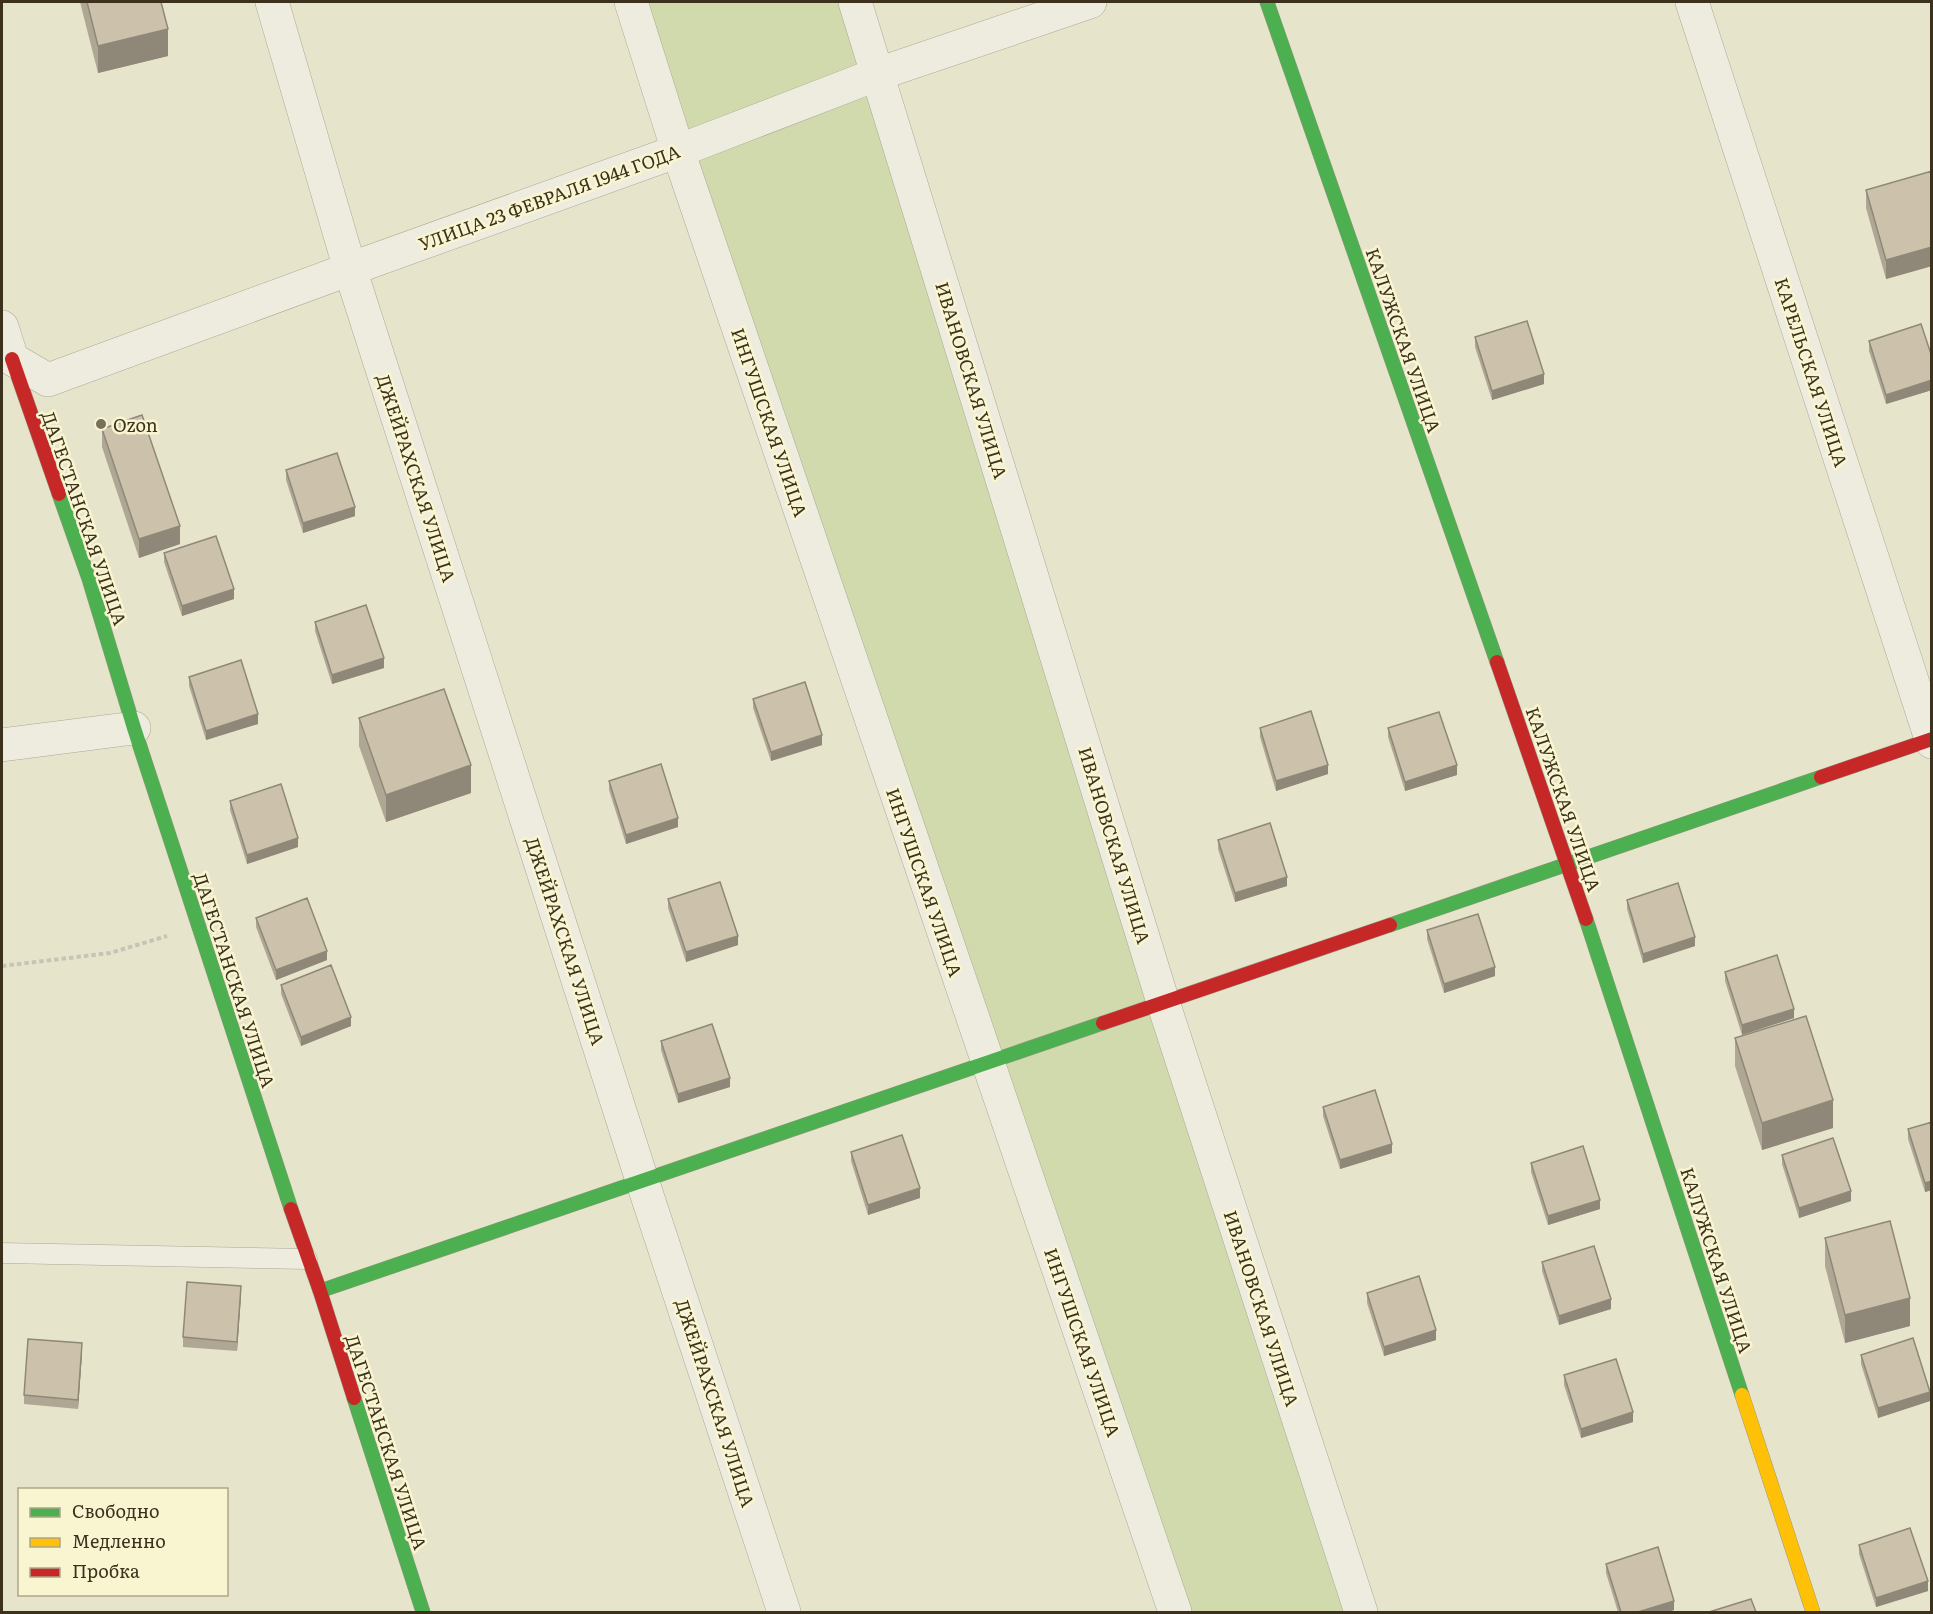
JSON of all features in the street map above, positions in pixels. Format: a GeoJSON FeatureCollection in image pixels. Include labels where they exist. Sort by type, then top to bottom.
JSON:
{"type":"FeatureCollection","features":[{"type":"Feature","properties":{"kind":"street","name":"ДЖЕЙРАХСКАЯ УЛИЦА"},"geometry":{"type":"LineString","coordinates":[[272,2],[350,269],[642,1180],[784,1612]]}},
{"type":"Feature","properties":{"kind":"street","name":"ИНГУШСКАЯ УЛИЦА"},"geometry":{"type":"LineString","coordinates":[[632,2],[678,151],[1175,1612]]}},
{"type":"Feature","properties":{"kind":"street","name":"ИВАНОВСКАЯ УЛИЦА"},"geometry":{"type":"LineString","coordinates":[[855,2],[1163,1002],[1361,1612]]}},
{"type":"Feature","properties":{"kind":"street","name":"УЛИЦА 23 ФЕВРАЛЯ 1944 ГОДА"},"geometry":{"type":"LineString","coordinates":[[7,360],[48,380],[678,151],[878,74],[1090,2]]}},
{"type":"Feature","properties":{"kind":"street","name":"КАЛУЖСКАЯ УЛИЦА"},"geometry":{"type":"LineString","coordinates":[[1267,2],[1568,864],[1813,1612]]}},
{"type":"Feature","properties":{"kind":"street","name":"КАРЕЛЬСКАЯ УЛИЦА"},"geometry":{"type":"LineString","coordinates":[[1692,2],[1931,740]]}},
{"type":"Feature","properties":{"kind":"street"},"geometry":{"type":"LineString","coordinates":[[2,327],[7,360]]}},
{"type":"Feature","properties":{"kind":"street","name":"ДАГЕСТАНСКАЯ УЛИЦА"},"geometry":{"type":"LineString","coordinates":[[7,360],[89,579],[134,728],[307,1259],[320,1291],[423,1612]]}},
{"type":"Feature","properties":{"kind":"street"},"geometry":{"type":"LineString","coordinates":[[2,745],[134,728]]}},
{"type":"Feature","properties":{"kind":"street"},"geometry":{"type":"LineString","coordinates":[[320,1291],[1931,740]]}},
{"type":"Feature","properties":{"kind":"lane"},"geometry":{"type":"LineString","coordinates":[[2,1253],[307,1259]]}},
{"type":"Feature","properties":{"kind":"path"},"geometry":{"type":"LineString","coordinates":[[2,966],[111,953],[199,926]]}},
{"type":"Feature","properties":{"kind":"green space"},"geometry":{"type":"Polygon","coordinates":[[[629,2],[855,2],[1361,1612],[1175,1612],[629,2]]]}},
{"type":"Feature","properties":{"kind":"building"},"geometry":{"type":"Polygon","coordinates":[[[87,2],[161,2],[168,29],[98,46],[87,2]]]}},
{"type":"Feature","properties":{"kind":"building"},"geometry":{"type":"Polygon","coordinates":[[[1932,171],[1932,247],[1886,260],[1866,190],[1932,171]]]}},
{"type":"Feature","properties":{"kind":"building"},"geometry":{"type":"Polygon","coordinates":[[[1527,321],[1544,374],[1492,391],[1475,337],[1527,321]]]}},
{"type":"Feature","properties":{"kind":"building"},"geometry":{"type":"Polygon","coordinates":[[[1921,324],[1932,357],[1932,380],[1886,395],[1869,341],[1921,324]]]}},
{"type":"Feature","properties":{"kind":"building"},"geometry":{"type":"Polygon","coordinates":[[[142,415],[180,526],[139,539],[102,429],[142,415]]]}},
{"type":"Feature","properties":{"kind":"building"},"geometry":{"type":"Polygon","coordinates":[[[337,453],[355,507],[303,523],[286,470],[337,453]]]}},
{"type":"Feature","properties":{"kind":"building"},"geometry":{"type":"Polygon","coordinates":[[[216,536],[234,589],[182,606],[164,553],[216,536]]]}},
{"type":"Feature","properties":{"kind":"building"},"geometry":{"type":"Polygon","coordinates":[[[366,605],[384,658],[332,675],[315,622],[366,605]]]}},
{"type":"Feature","properties":{"kind":"building"},"geometry":{"type":"Polygon","coordinates":[[[241,660],[258,714],[206,731],[189,677],[241,660]]]}},
{"type":"Feature","properties":{"kind":"building"},"geometry":{"type":"Polygon","coordinates":[[[805,682],[822,735],[771,752],[753,699],[805,682]]]}},
{"type":"Feature","properties":{"kind":"building"},"geometry":{"type":"Polygon","coordinates":[[[444,689],[471,765],[386,795],[359,718],[444,689]]]}},
{"type":"Feature","properties":{"kind":"building"},"geometry":{"type":"Polygon","coordinates":[[[1311,711],[1328,765],[1276,781],[1260,728],[1311,711]]]}},
{"type":"Feature","properties":{"kind":"building"},"geometry":{"type":"Polygon","coordinates":[[[1439,712],[1457,765],[1405,782],[1388,728],[1439,712]]]}},
{"type":"Feature","properties":{"kind":"building"},"geometry":{"type":"Polygon","coordinates":[[[661,764],[678,818],[626,835],[609,781],[661,764]]]}},
{"type":"Feature","properties":{"kind":"building"},"geometry":{"type":"Polygon","coordinates":[[[281,784],[298,838],[247,855],[230,801],[281,784]]]}},
{"type":"Feature","properties":{"kind":"building"},"geometry":{"type":"Polygon","coordinates":[[[1270,823],[1287,877],[1235,893],[1218,840],[1270,823]]]}},
{"type":"Feature","properties":{"kind":"building"},"geometry":{"type":"Polygon","coordinates":[[[720,882],[738,936],[686,952],[668,899],[720,882]]]}},
{"type":"Feature","properties":{"kind":"building"},"geometry":{"type":"Polygon","coordinates":[[[1678,883],[1695,937],[1643,954],[1627,900],[1678,883]]]}},
{"type":"Feature","properties":{"kind":"building"},"geometry":{"type":"Polygon","coordinates":[[[307,898],[327,951],[276,970],[256,918],[307,898]]]}},
{"type":"Feature","properties":{"kind":"building"},"geometry":{"type":"Polygon","coordinates":[[[1478,914],[1495,967],[1444,984],[1427,930],[1478,914]]]}},
{"type":"Feature","properties":{"kind":"building"},"geometry":{"type":"Polygon","coordinates":[[[1777,955],[1794,1009],[1742,1025],[1725,972],[1777,955]]]}},
{"type":"Feature","properties":{"kind":"building"},"geometry":{"type":"Polygon","coordinates":[[[331,965],[351,1017],[301,1037],[281,985],[331,965]]]}},
{"type":"Feature","properties":{"kind":"building"},"geometry":{"type":"Polygon","coordinates":[[[1806,1016],[1833,1100],[1762,1123],[1735,1038],[1806,1016]]]}},
{"type":"Feature","properties":{"kind":"building"},"geometry":{"type":"Polygon","coordinates":[[[712,1024],[730,1078],[678,1094],[661,1041],[712,1024]]]}},
{"type":"Feature","properties":{"kind":"building"},"geometry":{"type":"Polygon","coordinates":[[[1375,1090],[1392,1144],[1340,1160],[1323,1107],[1375,1090]]]}},
{"type":"Feature","properties":{"kind":"building"},"geometry":{"type":"Polygon","coordinates":[[[1932,1122],[1932,1181],[1925,1183],[1908,1129],[1932,1122]]]}},
{"type":"Feature","properties":{"kind":"building"},"geometry":{"type":"Polygon","coordinates":[[[902,1135],[920,1188],[868,1205],[851,1152],[902,1135]]]}},
{"type":"Feature","properties":{"kind":"building"},"geometry":{"type":"Polygon","coordinates":[[[1833,1138],[1851,1191],[1799,1208],[1782,1155],[1833,1138]]]}},
{"type":"Feature","properties":{"kind":"building"},"geometry":{"type":"Polygon","coordinates":[[[1583,1146],[1600,1200],[1548,1216],[1531,1163],[1583,1146]]]}},
{"type":"Feature","properties":{"kind":"building"},"geometry":{"type":"Polygon","coordinates":[[[1890,1221],[1910,1298],[1845,1315],[1825,1238],[1890,1221]]]}},
{"type":"Feature","properties":{"kind":"building"},"geometry":{"type":"Polygon","coordinates":[[[1594,1246],[1611,1299],[1559,1316],[1542,1262],[1594,1246]]]}},
{"type":"Feature","properties":{"kind":"building"},"geometry":{"type":"Polygon","coordinates":[[[1419,1276],[1436,1330],[1384,1347],[1367,1293],[1419,1276]]]}},
{"type":"Feature","properties":{"kind":"building"},"geometry":{"type":"Polygon","coordinates":[[[187,1282],[241,1286],[237,1342],[183,1337],[187,1282]]]}},
{"type":"Feature","properties":{"kind":"building"},"geometry":{"type":"Polygon","coordinates":[[[1913,1338],[1930,1392],[1878,1408],[1861,1355],[1913,1338]]]}},
{"type":"Feature","properties":{"kind":"building"},"geometry":{"type":"Polygon","coordinates":[[[28,1339],[82,1343],[78,1400],[24,1395],[28,1339]]]}},
{"type":"Feature","properties":{"kind":"building"},"geometry":{"type":"Polygon","coordinates":[[[1616,1359],[1633,1412],[1581,1429],[1564,1375],[1616,1359]]]}},
{"type":"Feature","properties":{"kind":"building"},"geometry":{"type":"Polygon","coordinates":[[[1910,1528],[1928,1581],[1876,1598],[1859,1545],[1910,1528]]]}},
{"type":"Feature","properties":{"kind":"building"},"geometry":{"type":"Polygon","coordinates":[[[1658,1547],[1674,1601],[1638,1612],[1621,1612],[1606,1564],[1658,1547]]]}},
{"type":"Feature","properties":{"kind":"building"},"geometry":{"type":"Polygon","coordinates":[[[1751,1599],[1756,1612],[1709,1612],[1751,1599]]]}},
{"type":"Feature","properties":{"kind":"traffic: fast"},"geometry":{"type":"LineString","coordinates":[[1267,2],[1497,662]]}},
{"type":"Feature","properties":{"kind":"traffic: fast"},"geometry":{"type":"LineString","coordinates":[[59,494],[89,579],[134,728],[291,1209]]}},
{"type":"Feature","properties":{"kind":"traffic: fast"},"geometry":{"type":"LineString","coordinates":[[1390,925],[1821,777]]}},
{"type":"Feature","properties":{"kind":"traffic: fast"},"geometry":{"type":"LineString","coordinates":[[1586,919],[1742,1395]]}},
{"type":"Feature","properties":{"kind":"traffic: fast"},"geometry":{"type":"LineString","coordinates":[[320,1291],[1103,1023]]}},
{"type":"Feature","properties":{"kind":"traffic: fast"},"geometry":{"type":"LineString","coordinates":[[354,1398],[423,1612]]}},
{"type":"Feature","properties":{"kind":"traffic: slow"},"geometry":{"type":"LineString","coordinates":[[1742,1395],[1813,1612]]}},
{"type":"Feature","properties":{"kind":"traffic: jam"},"geometry":{"type":"LineString","coordinates":[[12,359],[59,494]]}},
{"type":"Feature","properties":{"kind":"traffic: jam"},"geometry":{"type":"LineString","coordinates":[[1497,662],[1586,919]]}},
{"type":"Feature","properties":{"kind":"traffic: jam"},"geometry":{"type":"LineString","coordinates":[[1821,777],[1932,739]]}},
{"type":"Feature","properties":{"kind":"traffic: jam"},"geometry":{"type":"LineString","coordinates":[[1103,1023],[1390,925]]}},
{"type":"Feature","properties":{"kind":"traffic: jam"},"geometry":{"type":"LineString","coordinates":[[291,1209],[354,1398]]}},
{"type":"Feature","properties":{"kind":"place","name":"Ozon"},"geometry":{"type":"Point","coordinates":[101,424]}}]}
